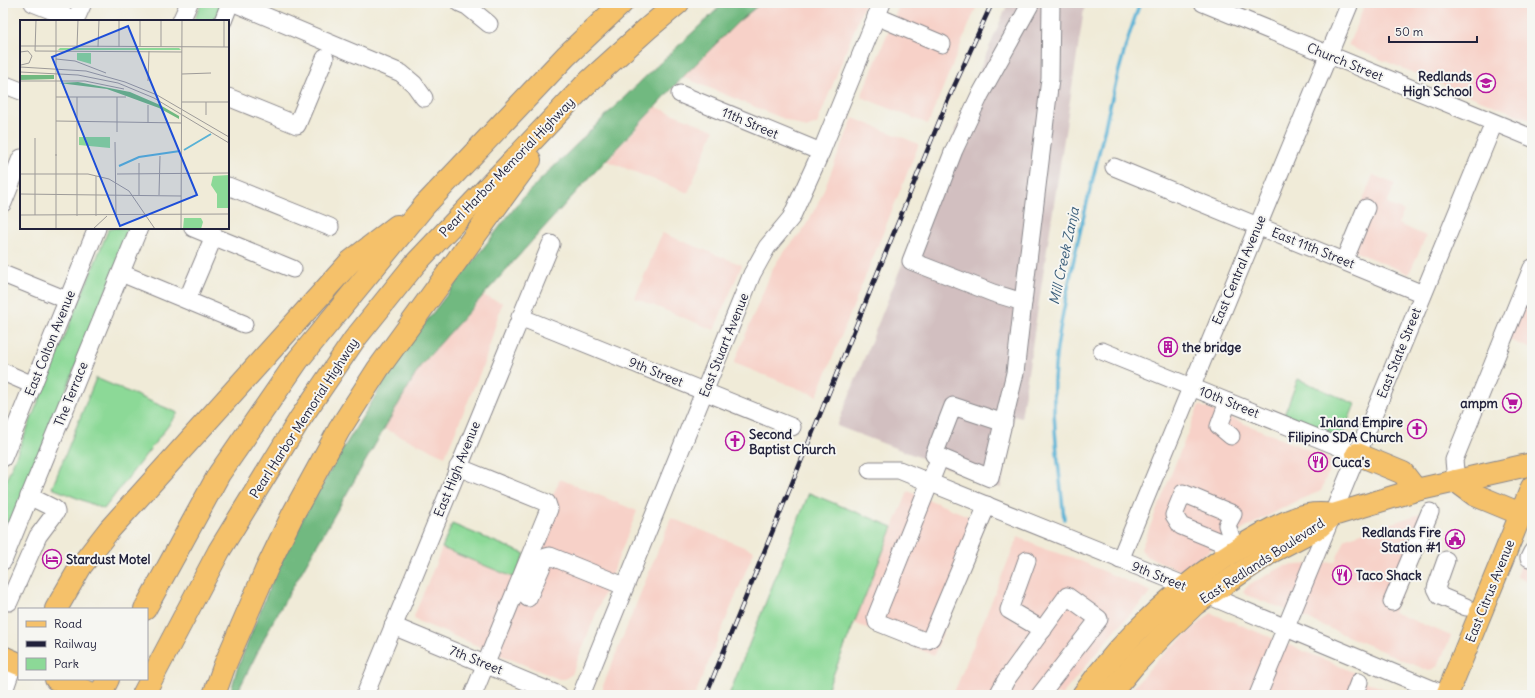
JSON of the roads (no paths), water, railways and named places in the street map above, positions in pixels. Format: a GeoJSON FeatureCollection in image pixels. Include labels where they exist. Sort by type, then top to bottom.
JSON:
{"type":"FeatureCollection","features":[{"type":"Feature","properties":{"kind":"main road"},"geometry":{"type":"LineString","coordinates":[[146,608],[219,474],[298,360],[425,205],[566,56],[622,3]]}},
{"type":"Feature","properties":{"kind":"main road","name":"Pearl Harbor Memorial Highway"},"geometry":{"type":"LineString","coordinates":[[148,686],[219,551],[300,419],[354,340],[415,264],[584,86],[678,3]]}},
{"type":"Feature","properties":{"kind":"main road"},"geometry":{"type":"LineString","coordinates":[[214,695],[224,667],[267,568],[293,514],[339,430],[378,369],[584,86]]}},
{"type":"Feature","properties":{"kind":"main road"},"geometry":{"type":"LineString","coordinates":[[57,608],[81,566],[108,530],[350,262],[425,205]]}},
{"type":"Feature","properties":{"kind":"main road"},"geometry":{"type":"LineString","coordinates":[[1357,454],[1403,473],[1416,490]]}},
{"type":"Feature","properties":{"kind":"main road","name":"East Redlands Boulevard"},"geometry":{"type":"LineString","coordinates":[[1110,695],[1134,665],[1164,634],[1207,595],[1271,552],[1319,527],[1333,515],[1416,490],[1532,464]]}},
{"type":"Feature","properties":{"kind":"main road"},"geometry":{"type":"LineString","coordinates":[[1456,481],[1474,495],[1521,514]]}},
{"type":"Feature","properties":{"kind":"main road","name":"East Citrus Avenue"},"geometry":{"type":"LineString","coordinates":[[1446,695],[1532,487]]}},
{"type":"Feature","properties":{"kind":"main road","name":"East Redlands Boulevard"},"geometry":{"type":"LineString","coordinates":[[1083,695],[1113,657],[1133,635],[1186,586],[1232,552],[1257,536],[1294,518],[1322,514],[1333,515]]}},
{"type":"Feature","properties":{"kind":"main road"},"geometry":{"type":"LineString","coordinates":[[58,680],[95,695]]}},
{"type":"Feature","properties":{"kind":"main road"},"geometry":{"type":"LineString","coordinates":[[100,695],[108,680]]}},
{"type":"Feature","properties":{"kind":"street"},"geometry":{"type":"LineString","coordinates":[[33,3],[74,20]]}},
{"type":"Feature","properties":{"kind":"street"},"geometry":{"type":"LineString","coordinates":[[76,20],[83,3]]}},
{"type":"Feature","properties":{"kind":"street"},"geometry":{"type":"LineString","coordinates":[[181,20],[189,3]]}},
{"type":"Feature","properties":{"kind":"street"},"geometry":{"type":"LineString","coordinates":[[223,20],[230,3]]}},
{"type":"Feature","properties":{"kind":"street"},"geometry":{"type":"LineString","coordinates":[[234,3],[401,73],[414,84],[424,98]]}},
{"type":"Feature","properties":{"kind":"street"},"geometry":{"type":"LineString","coordinates":[[460,3],[467,6],[490,24]]}},
{"type":"Feature","properties":{"kind":"street"},"geometry":{"type":"LineString","coordinates":[[1023,302],[993,293],[911,261],[954,150],[980,95],[1031,3]]}},
{"type":"Feature","properties":{"kind":"street"},"geometry":{"type":"LineString","coordinates":[[1004,423],[953,406],[934,455],[990,478],[1004,423],[1015,373],[1050,79],[1051,3]]}},
{"type":"Feature","properties":{"kind":"street","name":"Church Street"},"geometry":{"type":"LineString","coordinates":[[1203,3],[1532,138]]}},
{"type":"Feature","properties":{"kind":"street","name":"East Central Avenue"},"geometry":{"type":"LineString","coordinates":[[1120,560],[1350,3]]}},
{"type":"Feature","properties":{"kind":"street"},"geometry":{"type":"LineString","coordinates":[[879,10],[942,44]]}},
{"type":"Feature","properties":{"kind":"street","name":"East Stuart Avenue"},"geometry":{"type":"LineString","coordinates":[[581,695],[624,586],[759,260],[767,247],[791,218],[821,152],[879,10]]}},
{"type":"Feature","properties":{"kind":"street"},"geometry":{"type":"LineString","coordinates":[[229,97],[297,125],[325,58]]}},
{"type":"Feature","properties":{"kind":"street"},"geometry":{"type":"LineString","coordinates":[[3,84],[20,91]]}},
{"type":"Feature","properties":{"kind":"street","name":"11th Street"},"geometry":{"type":"LineString","coordinates":[[680,94],[821,152]]}},
{"type":"Feature","properties":{"kind":"street","name":"East State Street"},"geometry":{"type":"LineString","coordinates":[[1258,695],[1494,123]]}},
{"type":"Feature","properties":{"kind":"street"},"geometry":{"type":"LineString","coordinates":[[3,202],[7,181],[20,160]]}},
{"type":"Feature","properties":{"kind":"street","name":"East 11th Street"},"geometry":{"type":"LineString","coordinates":[[1114,167],[1423,294]]}},
{"type":"Feature","properties":{"kind":"street"},"geometry":{"type":"LineString","coordinates":[[229,186],[330,227]]}},
{"type":"Feature","properties":{"kind":"street"},"geometry":{"type":"LineString","coordinates":[[1344,261],[1366,208]]}},
{"type":"Feature","properties":{"kind":"street","name":"East Colton Avenue"},"geometry":{"type":"LineString","coordinates":[[3,458],[97,229]]}},
{"type":"Feature","properties":{"kind":"street","name":"The Terrace"},"geometry":{"type":"LineString","coordinates":[[3,561],[139,229]]}},
{"type":"Feature","properties":{"kind":"street"},"geometry":{"type":"LineString","coordinates":[[196,229],[293,269]]}},
{"type":"Feature","properties":{"kind":"street"},"geometry":{"type":"LineString","coordinates":[[187,300],[214,236]]}},
{"type":"Feature","properties":{"kind":"street","name":"East High Avenue"},"geometry":{"type":"LineString","coordinates":[[365,695],[551,244]]}},
{"type":"Feature","properties":{"kind":"street"},"geometry":{"type":"LineString","coordinates":[[1456,481],[1454,460],[1532,268]]}},
{"type":"Feature","properties":{"kind":"street"},"geometry":{"type":"LineString","coordinates":[[121,273],[244,324]]}},
{"type":"Feature","properties":{"kind":"street"},"geometry":{"type":"LineString","coordinates":[[3,274],[67,300]]}},
{"type":"Feature","properties":{"kind":"street","name":"9th Street"},"geometry":{"type":"LineString","coordinates":[[520,317],[792,427]]}},
{"type":"Feature","properties":{"kind":"street","name":"10th Street"},"geometry":{"type":"LineString","coordinates":[[1102,351],[1357,454]]}},
{"type":"Feature","properties":{"kind":"street"},"geometry":{"type":"LineString","coordinates":[[3,372],[33,385]]}},
{"type":"Feature","properties":{"kind":"street"},"geometry":{"type":"LineString","coordinates":[[1228,402],[1219,426],[1232,436]]}},
{"type":"Feature","properties":{"kind":"street"},"geometry":{"type":"LineString","coordinates":[[940,457],[876,617],[877,622],[922,640],[928,640],[931,638],[987,505]]}},
{"type":"Feature","properties":{"kind":"street"},"geometry":{"type":"LineString","coordinates":[[458,467],[547,503],[549,509],[473,695]]}},
{"type":"Feature","properties":{"kind":"street","name":"9th Street"},"geometry":{"type":"LineString","coordinates":[[870,470],[899,470],[930,482],[1186,586],[1285,629],[1446,695]]}},
{"type":"Feature","properties":{"kind":"street"},"geometry":{"type":"LineString","coordinates":[[962,495],[972,471]]}},
{"type":"Feature","properties":{"kind":"street"},"geometry":{"type":"LineString","coordinates":[[3,600],[9,602],[38,536],[56,512],[55,509],[29,496]]}},
{"type":"Feature","properties":{"kind":"street"},"geometry":{"type":"LineString","coordinates":[[1392,602],[1430,512]]}},
{"type":"Feature","properties":{"kind":"street"},"geometry":{"type":"LineString","coordinates":[[528,598],[546,557],[550,556],[624,586]]}},
{"type":"Feature","properties":{"kind":"street"},"geometry":{"type":"LineString","coordinates":[[1028,560],[1008,610],[1043,630]]}},
{"type":"Feature","properties":{"kind":"street"},"geometry":{"type":"LineString","coordinates":[[1446,560],[1438,563],[1440,576],[1436,588],[1440,596],[1466,607]]}},
{"type":"Feature","properties":{"kind":"street"},"geometry":{"type":"LineString","coordinates":[[3,564],[22,572]]}},
{"type":"Feature","properties":{"kind":"street"},"geometry":{"type":"LineString","coordinates":[[998,695],[1006,680],[1067,596],[1099,619],[1040,695]]}},
{"type":"Feature","properties":{"kind":"street","name":"7th Street"},"geometry":{"type":"LineString","coordinates":[[393,626],[560,695]]}},
{"type":"Feature","properties":{"kind":"street"},"geometry":{"type":"LineString","coordinates":[[3,694],[12,661]]}},
{"type":"Feature","properties":{"kind":"waterway","name":"Mill Creek Zanja"},"geometry":{"type":"LineString","coordinates":[[1064,519],[1054,415],[1055,362],[1062,317],[1074,260],[1108,112],[1126,46],[1140,3]]}},
{"type":"Feature","properties":{"kind":"railway"},"geometry":{"type":"LineString","coordinates":[[706,695],[947,102],[992,3]]}},
{"type":"Feature","properties":{"kind":"place","name":"Redlands High School"},"geometry":{"type":"Point","coordinates":[1486,83]}},
{"type":"Feature","properties":{"kind":"place","name":"the bridge"},"geometry":{"type":"Point","coordinates":[1168,347]}},
{"type":"Feature","properties":{"kind":"place","name":"ampm"},"geometry":{"type":"Point","coordinates":[1512,403]}},
{"type":"Feature","properties":{"kind":"place","name":"Inland Empire Filipino SDA Church"},"geometry":{"type":"Point","coordinates":[1417,429]}},
{"type":"Feature","properties":{"kind":"place","name":"Second Baptist Church"},"geometry":{"type":"Point","coordinates":[735,441]}},
{"type":"Feature","properties":{"kind":"place","name":"Cuca's"},"geometry":{"type":"Point","coordinates":[1318,462]}},
{"type":"Feature","properties":{"kind":"place","name":"Redlands Fire Station #1"},"geometry":{"type":"Point","coordinates":[1455,539]}},
{"type":"Feature","properties":{"kind":"place","name":"Stardust Motel"},"geometry":{"type":"Point","coordinates":[52,559]}},
{"type":"Feature","properties":{"kind":"place","name":"Taco Shack"},"geometry":{"type":"Point","coordinates":[1342,575]}}]}
